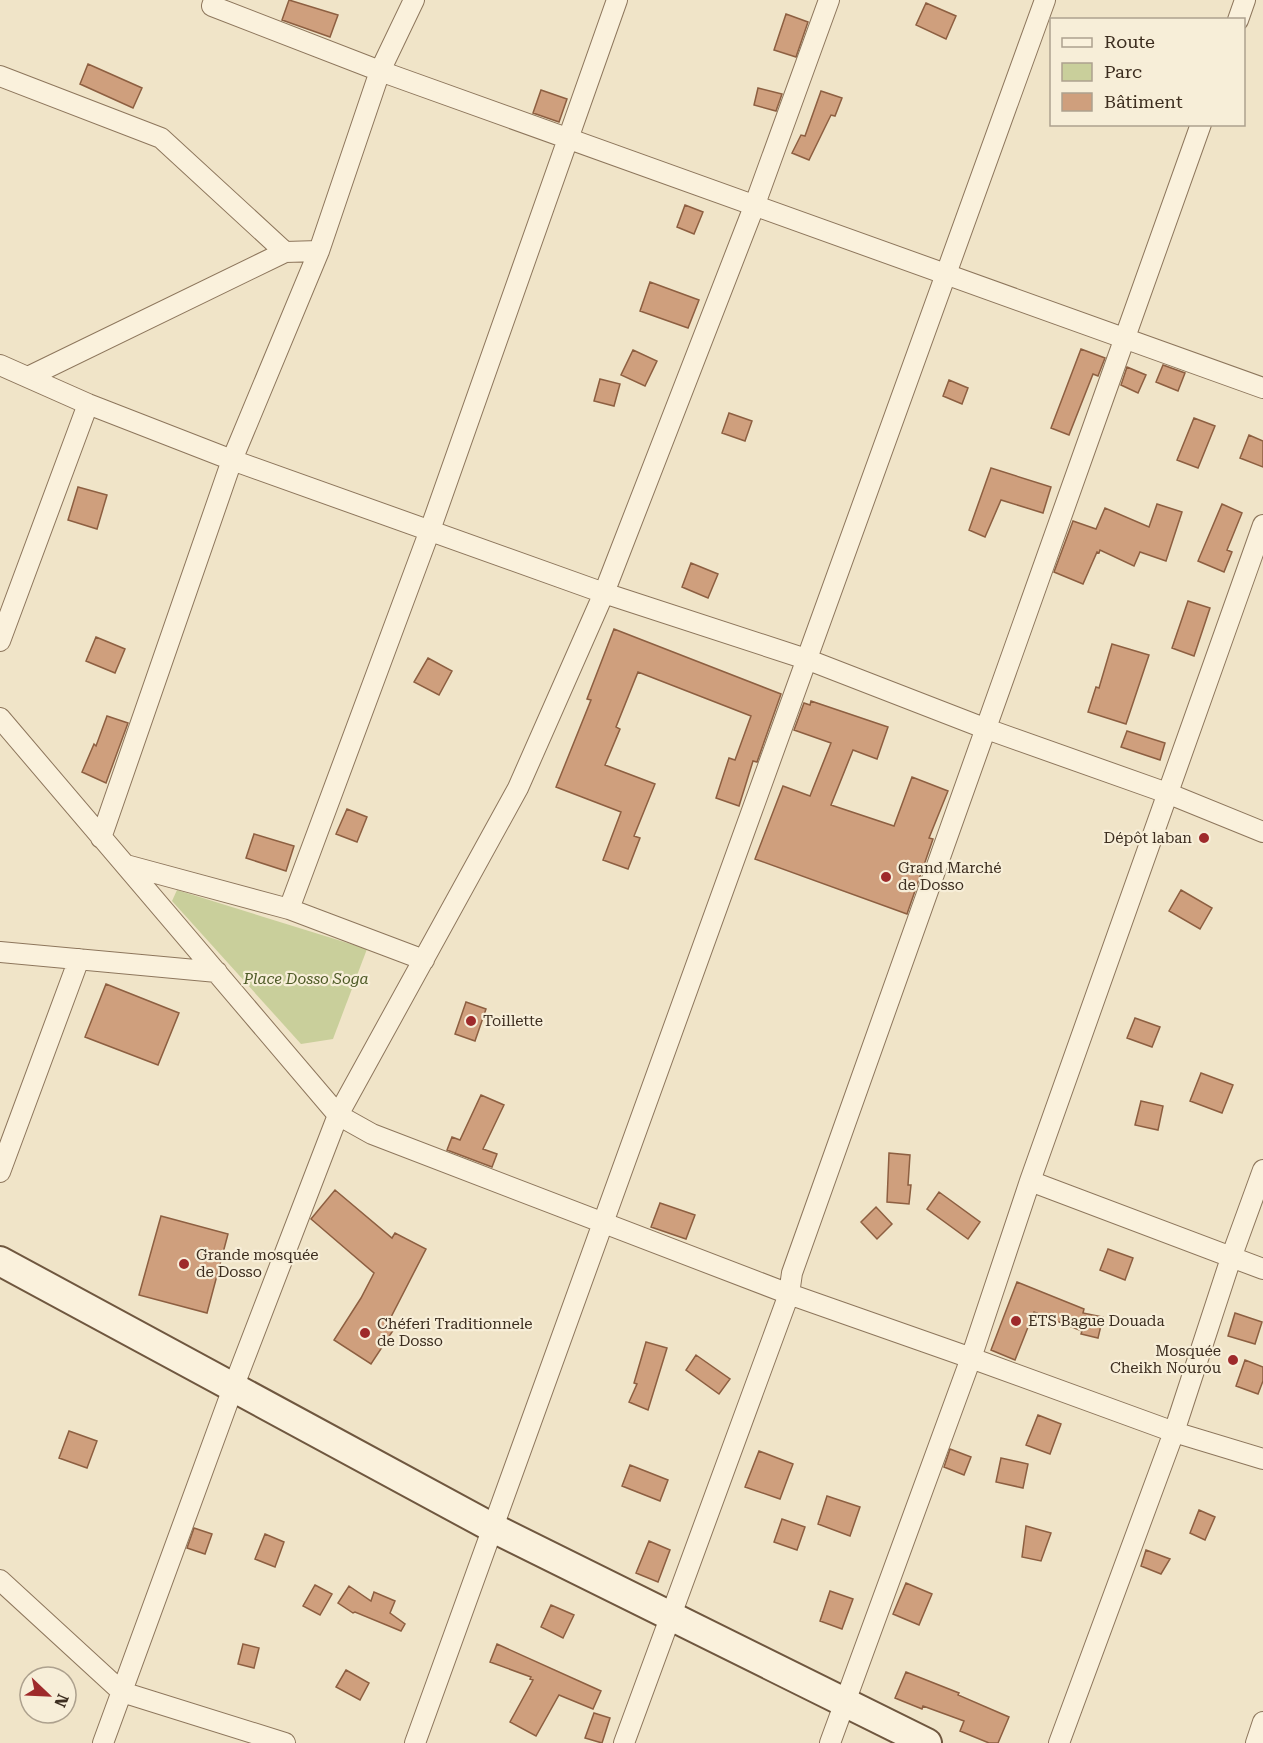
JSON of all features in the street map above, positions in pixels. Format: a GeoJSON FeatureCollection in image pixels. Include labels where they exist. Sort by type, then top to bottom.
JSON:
{"type":"FeatureCollection","features":[{"type":"Feature","properties":{"kind":"street"},"geometry":{"type":"LineString","coordinates":[[214,0],[212,6],[380,71],[1263,388]]}},
{"type":"Feature","properties":{"kind":"street"},"geometry":{"type":"LineString","coordinates":[[100,838],[232,460],[318,251],[380,71],[414,0]]}},
{"type":"Feature","properties":{"kind":"street"},"geometry":{"type":"LineString","coordinates":[[289,909],[430,530],[617,0]]}},
{"type":"Feature","properties":{"kind":"street"},"geometry":{"type":"LineString","coordinates":[[103,1743],[233,1388],[339,1115],[518,788],[604,593],[755,204],[830,0]]}},
{"type":"Feature","properties":{"kind":"street"},"geometry":{"type":"LineString","coordinates":[[415,1743],[806,659],[948,274],[1045,0]]}},
{"type":"Feature","properties":{"kind":"street"},"geometry":{"type":"LineString","coordinates":[[1239,18],[1245,0]]}},
{"type":"Feature","properties":{"kind":"street"},"geometry":{"type":"LineString","coordinates":[[0,76],[161,138],[285,252]]}},
{"type":"Feature","properties":{"kind":"street"},"geometry":{"type":"LineString","coordinates":[[624,1743],[789,1294],[792,1273],[984,728],[1200,126]]}},
{"type":"Feature","properties":{"kind":"street"},"geometry":{"type":"LineString","coordinates":[[28,377],[285,252],[318,251]]}},
{"type":"Feature","properties":{"kind":"street"},"geometry":{"type":"LineString","coordinates":[[0,366],[88,404],[232,460],[604,593],[806,659],[984,728],[1167,793],[1263,832]]}},
{"type":"Feature","properties":{"kind":"street"},"geometry":{"type":"LineString","coordinates":[[0,641],[88,404]]}},
{"type":"Feature","properties":{"kind":"street"},"geometry":{"type":"LineString","coordinates":[[830,1743],[972,1358],[1030,1181],[1263,525]]}},
{"type":"Feature","properties":{"kind":"street"},"geometry":{"type":"LineString","coordinates":[[0,718],[100,838],[126,865],[339,1115],[372,1134],[789,1294],[1174,1432],[1263,1459]]}},
{"type":"Feature","properties":{"kind":"street"},"geometry":{"type":"LineString","coordinates":[[126,865],[289,909],[424,960]]}},
{"type":"Feature","properties":{"kind":"street"},"geometry":{"type":"LineString","coordinates":[[0,952],[217,972]]}},
{"type":"Feature","properties":{"kind":"street"},"geometry":{"type":"LineString","coordinates":[[0,1172],[79,959]]}},
{"type":"Feature","properties":{"kind":"street"},"geometry":{"type":"LineString","coordinates":[[1059,1743],[1174,1432],[1231,1258],[1263,1170]]}},
{"type":"Feature","properties":{"kind":"street"},"geometry":{"type":"LineString","coordinates":[[1030,1181],[1263,1269]]}},
{"type":"Feature","properties":{"kind":"street"},"geometry":{"type":"LineString","coordinates":[[0,1260],[493,1528],[927,1743]]}},
{"type":"Feature","properties":{"kind":"street"},"geometry":{"type":"LineString","coordinates":[[0,1580],[122,1692],[285,1743]]}},
{"type":"Feature","properties":{"kind":"street"},"geometry":{"type":"LineString","coordinates":[[1256,1743],[1263,1722]]}},
{"type":"Feature","properties":{"kind":"green space","name":"Place Dosso Soga"},"geometry":{"type":"Polygon","coordinates":[[[177,890],[367,949],[333,1039],[301,1044],[172,901],[177,890]]]}},
{"type":"Feature","properties":{"kind":"building"},"geometry":{"type":"Polygon","coordinates":[[[289,0],[338,15],[330,37],[282,20],[289,0]]]}},
{"type":"Feature","properties":{"kind":"building"},"geometry":{"type":"Polygon","coordinates":[[[926,3],[956,16],[946,39],[916,25],[926,3]]]}},
{"type":"Feature","properties":{"kind":"building"},"geometry":{"type":"Polygon","coordinates":[[[786,14],[808,22],[796,57],[774,50],[786,14]]]}},
{"type":"Feature","properties":{"kind":"building"},"geometry":{"type":"Polygon","coordinates":[[[88,64],[142,88],[133,108],[80,84],[88,64]]]}},
{"type":"Feature","properties":{"kind":"building"},"geometry":{"type":"Polygon","coordinates":[[[758,88],[782,94],[776,111],[754,105],[758,88]]]}},
{"type":"Feature","properties":{"kind":"building"},"geometry":{"type":"Polygon","coordinates":[[[541,90],[567,99],[559,122],[533,113],[541,90]]]}},
{"type":"Feature","properties":{"kind":"building"},"geometry":{"type":"Polygon","coordinates":[[[821,91],[842,98],[835,116],[831,115],[809,160],[792,153],[801,135],[805,136],[821,91]]]}},
{"type":"Feature","properties":{"kind":"building"},"geometry":{"type":"Polygon","coordinates":[[[685,205],[703,212],[694,234],[677,227],[685,205]]]}},
{"type":"Feature","properties":{"kind":"building"},"geometry":{"type":"Polygon","coordinates":[[[650,282],[699,300],[688,328],[640,311],[650,282]]]}},
{"type":"Feature","properties":{"kind":"building"},"geometry":{"type":"Polygon","coordinates":[[[1081,349],[1105,358],[1098,376],[1093,374],[1069,435],[1051,428],[1081,349]]]}},
{"type":"Feature","properties":{"kind":"building"},"geometry":{"type":"Polygon","coordinates":[[[633,350],[657,361],[645,386],[621,375],[633,350]]]}},
{"type":"Feature","properties":{"kind":"building"},"geometry":{"type":"Polygon","coordinates":[[[1163,365],[1185,373],[1178,391],[1156,382],[1163,365]]]}},
{"type":"Feature","properties":{"kind":"building"},"geometry":{"type":"Polygon","coordinates":[[[1127,367],[1146,375],[1138,393],[1121,385],[1127,367]]]}},
{"type":"Feature","properties":{"kind":"building"},"geometry":{"type":"Polygon","coordinates":[[[600,379],[620,384],[614,406],[594,401],[600,379]]]}},
{"type":"Feature","properties":{"kind":"building"},"geometry":{"type":"Polygon","coordinates":[[[949,380],[968,388],[962,404],[943,396],[949,380]]]}},
{"type":"Feature","properties":{"kind":"building"},"geometry":{"type":"Polygon","coordinates":[[[729,413],[752,421],[745,441],[722,433],[729,413]]]}},
{"type":"Feature","properties":{"kind":"building"},"geometry":{"type":"Polygon","coordinates":[[[1194,418],[1215,426],[1198,468],[1177,460],[1194,418]]]}},
{"type":"Feature","properties":{"kind":"building"},"geometry":{"type":"Polygon","coordinates":[[[1249,435],[1263,441],[1263,467],[1240,458],[1249,435]]]}},
{"type":"Feature","properties":{"kind":"building"},"geometry":{"type":"Polygon","coordinates":[[[991,468],[1051,487],[1043,513],[1001,500],[985,537],[969,530],[991,468]]]}},
{"type":"Feature","properties":{"kind":"building"},"geometry":{"type":"Polygon","coordinates":[[[78,487],[107,495],[97,529],[68,520],[78,487]]]}},
{"type":"Feature","properties":{"kind":"building"},"geometry":{"type":"Polygon","coordinates":[[[1157,504],[1182,512],[1166,561],[1140,552],[1134,566],[1100,550],[1083,584],[1054,572],[1073,521],[1096,529],[1105,508],[1149,527],[1157,504]]]}},
{"type":"Feature","properties":{"kind":"building"},"geometry":{"type":"Polygon","coordinates":[[[1222,504],[1242,513],[1227,550],[1232,552],[1224,572],[1198,561],[1222,504]]]}},
{"type":"Feature","properties":{"kind":"building"},"geometry":{"type":"Polygon","coordinates":[[[691,563],[718,574],[708,598],[682,587],[691,563]]]}},
{"type":"Feature","properties":{"kind":"building"},"geometry":{"type":"Polygon","coordinates":[[[1188,601],[1210,608],[1194,656],[1172,648],[1188,601]]]}},
{"type":"Feature","properties":{"kind":"building"},"geometry":{"type":"Polygon","coordinates":[[[614,629],[781,694],[757,762],[753,761],[739,806],[716,798],[729,758],[735,760],[751,716],[638,672],[616,727],[620,729],[605,765],[655,784],[634,836],[640,838],[628,869],[603,860],[621,812],[556,787],[591,700],[587,699],[614,629]]]}},
{"type":"Feature","properties":{"kind":"building"},"geometry":{"type":"Polygon","coordinates":[[[96,637],[125,649],[115,673],[86,661],[96,637]]]}},
{"type":"Feature","properties":{"kind":"building"},"geometry":{"type":"Polygon","coordinates":[[[1112,644],[1149,655],[1126,724],[1088,712],[1096,687],[1099,688],[1112,644]]]}},
{"type":"Feature","properties":{"kind":"building"},"geometry":{"type":"Polygon","coordinates":[[[428,658],[452,671],[439,695],[414,682],[428,658]]]}},
{"type":"Feature","properties":{"kind":"building"},"geometry":{"type":"Polygon","coordinates":[[[811,701],[888,727],[877,759],[853,750],[831,805],[894,826],[912,777],[948,791],[929,838],[933,839],[907,914],[755,859],[783,786],[810,796],[831,743],[794,730],[804,703],[810,705],[811,701]]]}},
{"type":"Feature","properties":{"kind":"building"},"geometry":{"type":"Polygon","coordinates":[[[107,716],[128,723],[106,783],[82,772],[94,744],[96,746],[107,716]]]}},
{"type":"Feature","properties":{"kind":"building"},"geometry":{"type":"Polygon","coordinates":[[[1127,731],[1165,743],[1160,760],[1121,747],[1127,731]]]}},
{"type":"Feature","properties":{"kind":"building"},"geometry":{"type":"Polygon","coordinates":[[[347,809],[367,817],[357,842],[336,834],[347,809]]]}},
{"type":"Feature","properties":{"kind":"building"},"geometry":{"type":"Polygon","coordinates":[[[254,834],[294,846],[286,871],[246,858],[254,834]]]}},
{"type":"Feature","properties":{"kind":"building"},"geometry":{"type":"Polygon","coordinates":[[[1181,890],[1212,908],[1200,929],[1169,911],[1181,890]]]}},
{"type":"Feature","properties":{"kind":"building"},"geometry":{"type":"Polygon","coordinates":[[[106,984],[179,1013],[158,1065],[85,1037],[106,984]]]}},
{"type":"Feature","properties":{"kind":"building","name":"Toillette"},"geometry":{"type":"Polygon","coordinates":[[[466,1002],[486,1009],[475,1041],[455,1034],[466,1002]]]}},
{"type":"Feature","properties":{"kind":"building"},"geometry":{"type":"Polygon","coordinates":[[[1135,1018],[1160,1027],[1152,1047],[1127,1038],[1135,1018]]]}},
{"type":"Feature","properties":{"kind":"building"},"geometry":{"type":"Polygon","coordinates":[[[1201,1073],[1233,1085],[1222,1113],[1190,1101],[1201,1073]]]}},
{"type":"Feature","properties":{"kind":"building"},"geometry":{"type":"Polygon","coordinates":[[[481,1095],[504,1105],[483,1149],[497,1154],[492,1167],[447,1150],[452,1137],[460,1140],[481,1095]]]}},
{"type":"Feature","properties":{"kind":"building"},"geometry":{"type":"Polygon","coordinates":[[[1141,1101],[1163,1106],[1158,1130],[1135,1125],[1141,1101]]]}},
{"type":"Feature","properties":{"kind":"building"},"geometry":{"type":"Polygon","coordinates":[[[889,1153],[910,1155],[909,1204],[887,1202],[889,1153]]]}},
{"type":"Feature","properties":{"kind":"building"},"geometry":{"type":"Polygon","coordinates":[[[335,1190],[392,1238],[395,1233],[426,1249],[389,1321],[396,1326],[371,1364],[334,1340],[374,1273],[311,1219],[335,1190]]]}},
{"type":"Feature","properties":{"kind":"building"},"geometry":{"type":"Polygon","coordinates":[[[939,1192],[980,1222],[968,1239],[927,1209],[939,1192]]]}},
{"type":"Feature","properties":{"kind":"building"},"geometry":{"type":"Polygon","coordinates":[[[660,1203],[695,1215],[686,1239],[651,1227],[660,1203]]]}},
{"type":"Feature","properties":{"kind":"building"},"geometry":{"type":"Polygon","coordinates":[[[876,1207],[892,1224],[877,1239],[861,1222],[876,1207]]]}},
{"type":"Feature","properties":{"kind":"building","name":"Grande mosquée de Dosso"},"geometry":{"type":"Polygon","coordinates":[[[161,1216],[228,1234],[207,1313],[139,1295],[161,1216]]]}},
{"type":"Feature","properties":{"kind":"building"},"geometry":{"type":"Polygon","coordinates":[[[1108,1249],[1133,1258],[1125,1280],[1100,1270],[1108,1249]]]}},
{"type":"Feature","properties":{"kind":"building"},"geometry":{"type":"Polygon","coordinates":[[[1017,1282],[1084,1309],[1083,1313],[1103,1317],[1098,1338],[1081,1334],[1082,1331],[1034,1312],[1015,1360],[991,1350],[1017,1282]]]}},
{"type":"Feature","properties":{"kind":"building"},"geometry":{"type":"Polygon","coordinates":[[[1235,1313],[1262,1322],[1255,1344],[1228,1336],[1235,1313]]]}},
{"type":"Feature","properties":{"kind":"building"},"geometry":{"type":"Polygon","coordinates":[[[646,1342],[667,1348],[648,1410],[629,1402],[637,1384],[634,1383],[646,1342]]]}},
{"type":"Feature","properties":{"kind":"building"},"geometry":{"type":"Polygon","coordinates":[[[696,1355],[730,1379],[719,1394],[686,1370],[696,1355]]]}},
{"type":"Feature","properties":{"kind":"building"},"geometry":{"type":"Polygon","coordinates":[[[1245,1360],[1263,1367],[1263,1381],[1258,1394],[1236,1386],[1245,1360]]]}},
{"type":"Feature","properties":{"kind":"building"},"geometry":{"type":"Polygon","coordinates":[[[1038,1415],[1061,1424],[1050,1454],[1026,1445],[1038,1415]]]}},
{"type":"Feature","properties":{"kind":"building"},"geometry":{"type":"Polygon","coordinates":[[[69,1431],[97,1441],[87,1468],[59,1458],[69,1431]]]}},
{"type":"Feature","properties":{"kind":"building"},"geometry":{"type":"Polygon","coordinates":[[[950,1449],[971,1457],[964,1475],[944,1467],[950,1449]]]}},
{"type":"Feature","properties":{"kind":"building"},"geometry":{"type":"Polygon","coordinates":[[[759,1451],[793,1464],[780,1499],[745,1487],[759,1451]]]}},
{"type":"Feature","properties":{"kind":"building"},"geometry":{"type":"Polygon","coordinates":[[[1001,1458],[1028,1464],[1023,1488],[996,1482],[1001,1458]]]}},
{"type":"Feature","properties":{"kind":"building"},"geometry":{"type":"Polygon","coordinates":[[[630,1465],[668,1480],[660,1501],[622,1486],[630,1465]]]}},
{"type":"Feature","properties":{"kind":"building"},"geometry":{"type":"Polygon","coordinates":[[[827,1496],[860,1507],[850,1536],[818,1524],[827,1496]]]}},
{"type":"Feature","properties":{"kind":"building"},"geometry":{"type":"Polygon","coordinates":[[[1199,1510],[1215,1517],[1205,1540],[1190,1533],[1199,1510]]]}},
{"type":"Feature","properties":{"kind":"building"},"geometry":{"type":"Polygon","coordinates":[[[782,1519],[805,1527],[797,1550],[774,1542],[782,1519]]]}},
{"type":"Feature","properties":{"kind":"building"},"geometry":{"type":"Polygon","coordinates":[[[1026,1526],[1051,1533],[1041,1561],[1022,1557],[1026,1526]]]}},
{"type":"Feature","properties":{"kind":"building"},"geometry":{"type":"Polygon","coordinates":[[[194,1528],[212,1534],[205,1554],[187,1548],[194,1528]]]}},
{"type":"Feature","properties":{"kind":"building"},"geometry":{"type":"Polygon","coordinates":[[[265,1534],[284,1542],[275,1567],[255,1559],[265,1534]]]}},
{"type":"Feature","properties":{"kind":"building"},"geometry":{"type":"Polygon","coordinates":[[[649,1541],[670,1550],[658,1582],[636,1573],[649,1541]]]}},
{"type":"Feature","properties":{"kind":"building"},"geometry":{"type":"Polygon","coordinates":[[[1146,1550],[1170,1559],[1161,1574],[1141,1566],[1146,1550]]]}},
{"type":"Feature","properties":{"kind":"building"},"geometry":{"type":"Polygon","coordinates":[[[906,1583],[932,1594],[919,1625],[893,1614],[906,1583]]]}},
{"type":"Feature","properties":{"kind":"building"},"geometry":{"type":"Polygon","coordinates":[[[315,1585],[332,1594],[320,1615],[303,1606],[315,1585]]]}},
{"type":"Feature","properties":{"kind":"building"},"geometry":{"type":"Polygon","coordinates":[[[349,1586],[371,1601],[374,1592],[395,1601],[390,1613],[405,1624],[401,1631],[353,1613],[338,1603],[349,1586]]]}},
{"type":"Feature","properties":{"kind":"building"},"geometry":{"type":"Polygon","coordinates":[[[830,1591],[853,1599],[842,1629],[820,1621],[830,1591]]]}},
{"type":"Feature","properties":{"kind":"building"},"geometry":{"type":"Polygon","coordinates":[[[551,1605],[574,1615],[563,1638],[541,1627],[551,1605]]]}},
{"type":"Feature","properties":{"kind":"building"},"geometry":{"type":"Polygon","coordinates":[[[243,1644],[259,1648],[254,1668],[238,1664],[243,1644]]]}},
{"type":"Feature","properties":{"kind":"building"},"geometry":{"type":"Polygon","coordinates":[[[497,1644],[601,1691],[593,1709],[559,1695],[536,1736],[510,1722],[533,1680],[530,1679],[531,1677],[490,1662],[497,1644]]]}},
{"type":"Feature","properties":{"kind":"building"},"geometry":{"type":"Polygon","coordinates":[[[346,1670],[369,1683],[360,1700],[336,1687],[346,1670]]]}},
{"type":"Feature","properties":{"kind":"building"},"geometry":{"type":"Polygon","coordinates":[[[906,1672],[959,1693],[958,1695],[1009,1717],[998,1743],[989,1743],[960,1731],[964,1721],[923,1706],[922,1709],[895,1698],[906,1672]]]}},
{"type":"Feature","properties":{"kind":"building"},"geometry":{"type":"Polygon","coordinates":[[[594,1713],[610,1718],[602,1743],[585,1738],[594,1713]]]}},
{"type":"Feature","properties":{"kind":"place","name":"Dépôt laban"},"geometry":{"type":"Point","coordinates":[1204,838]}},
{"type":"Feature","properties":{"kind":"place","name":"Grand Marché de Dosso"},"geometry":{"type":"Point","coordinates":[886,877]}},
{"type":"Feature","properties":{"kind":"place","name":"Toillette"},"geometry":{"type":"Point","coordinates":[471,1021]}},
{"type":"Feature","properties":{"kind":"place","name":"Grande mosquée de Dosso"},"geometry":{"type":"Point","coordinates":[184,1264]}},
{"type":"Feature","properties":{"kind":"place","name":"ETS Bague Douada"},"geometry":{"type":"Point","coordinates":[1016,1321]}},
{"type":"Feature","properties":{"kind":"place","name":"Chéferi Traditionnele de Dosso"},"geometry":{"type":"Point","coordinates":[365,1333]}},
{"type":"Feature","properties":{"kind":"place","name":"Mosquée Cheikh Nourou"},"geometry":{"type":"Point","coordinates":[1233,1360]}}]}
